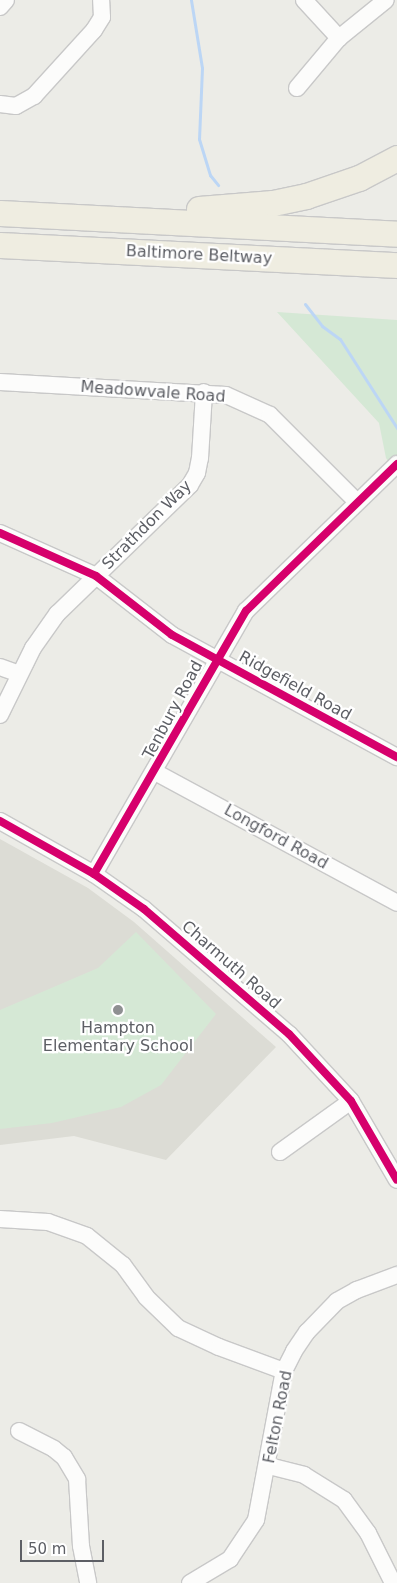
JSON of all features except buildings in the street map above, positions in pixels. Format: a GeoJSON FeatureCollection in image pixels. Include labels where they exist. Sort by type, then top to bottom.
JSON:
{"type":"FeatureCollection","features":[{"type":"Feature","properties":{"kind":"highway"},"geometry":{"type":"LineString","coordinates":[[61,216],[273,203],[333,189],[397,158]]}},
{"type":"Feature","properties":{"kind":"highway","name":"Baltimore Beltway"},"geometry":{"type":"LineString","coordinates":[[0,213],[397,234]]}},
{"type":"Feature","properties":{"kind":"highway","name":"Baltimore Beltway"},"geometry":{"type":"LineString","coordinates":[[0,244],[397,265]]}},
{"type":"Feature","properties":{"kind":"highway"},"geometry":{"type":"LineString","coordinates":[[0,257],[236,257]]}},
{"type":"Feature","properties":{"kind":"street"},"geometry":{"type":"LineString","coordinates":[[0,7],[6,0]]}},
{"type":"Feature","properties":{"kind":"street"},"geometry":{"type":"LineString","coordinates":[[0,104],[16,106],[34,96],[94,30],[102,17],[101,0]]}},
{"type":"Feature","properties":{"kind":"street"},"geometry":{"type":"LineString","coordinates":[[304,0],[339,38]]}},
{"type":"Feature","properties":{"kind":"street"},"geometry":{"type":"LineString","coordinates":[[297,88],[339,38],[386,0]]}},
{"type":"Feature","properties":{"kind":"street","name":"Meadowvale Road"},"geometry":{"type":"LineString","coordinates":[[0,382],[204,392],[226,395],[270,415],[356,502]]}},
{"type":"Feature","properties":{"kind":"street","name":"Strathdon Way"},"geometry":{"type":"LineString","coordinates":[[0,715],[33,648],[57,614],[180,495],[197,473],[204,392]]}},
{"type":"Feature","properties":{"kind":"street","name":"Tenbury Road"},"geometry":{"type":"LineString","coordinates":[[94,874],[155,772],[216,659],[246,611],[397,464]]}},
{"type":"Feature","properties":{"kind":"street","name":"Ridgefield Road"},"geometry":{"type":"LineString","coordinates":[[0,533],[96,576],[172,635],[397,757]]}},
{"type":"Feature","properties":{"kind":"street"},"geometry":{"type":"LineString","coordinates":[[0,667],[20,674]]}},
{"type":"Feature","properties":{"kind":"street","name":"Longford Road"},"geometry":{"type":"LineString","coordinates":[[155,772],[397,903]]}},
{"type":"Feature","properties":{"kind":"street","name":"Charmuth Road"},"geometry":{"type":"LineString","coordinates":[[0,821],[94,874],[144,909],[289,1034],[351,1101],[397,1180]]}},
{"type":"Feature","properties":{"kind":"street"},"geometry":{"type":"LineString","coordinates":[[280,1152],[351,1101]]}},
{"type":"Feature","properties":{"kind":"street"},"geometry":{"type":"LineString","coordinates":[[0,1219],[48,1222],[87,1236],[123,1266],[146,1297],[178,1328],[219,1347],[284,1370]]}},
{"type":"Feature","properties":{"kind":"street","name":"Felton Road"},"geometry":{"type":"LineString","coordinates":[[190,1583],[216,1570],[244,1543],[256,1520],[268,1466],[284,1370],[307,1332],[338,1301],[357,1290],[397,1275]]}},
{"type":"Feature","properties":{"kind":"street"},"geometry":{"type":"LineString","coordinates":[[19,1431],[54,1449],[71,1466],[77,1479],[81,1546],[88,1583]]}},
{"type":"Feature","properties":{"kind":"street"},"geometry":{"type":"LineString","coordinates":[[268,1466],[304,1475],[344,1500],[358,1517],[393,1583]]}},
{"type":"Feature","properties":{"kind":"shaded area","name":"Hampton Elementary School"},"geometry":{"type":"Polygon","coordinates":[[[0,839],[88,888],[134,922],[276,1047],[166,1160],[74,1136],[0,1145],[0,839]]]}},
{"type":"Feature","properties":{"kind":"green space"},"geometry":{"type":"Polygon","coordinates":[[[277,312],[397,320],[397,473],[386,458],[379,423],[277,312]]]}},
{"type":"Feature","properties":{"kind":"green space"},"geometry":{"type":"Polygon","coordinates":[[[136,932],[216,1014],[161,1085],[121,1107],[52,1123],[0,1129],[0,1010],[98,968],[136,932]]]}},
{"type":"Feature","properties":{"kind":"waterway"},"geometry":{"type":"LineString","coordinates":[[191,0],[202,68],[199,139],[210,175],[218,185]]}},
{"type":"Feature","properties":{"kind":"waterway"},"geometry":{"type":"LineString","coordinates":[[305,304],[322,326],[340,339],[397,428]]}},
{"type":"Feature","properties":{"kind":"cycle path"},"geometry":{"type":"LineString","coordinates":[[94,874],[246,611],[397,464]]}},
{"type":"Feature","properties":{"kind":"cycle path"},"geometry":{"type":"LineString","coordinates":[[0,533],[96,576],[172,635],[397,757]]}},
{"type":"Feature","properties":{"kind":"cycle path"},"geometry":{"type":"LineString","coordinates":[[0,821],[94,874],[144,909],[289,1034],[351,1101],[397,1180]]}},
{"type":"Feature","properties":{"kind":"place","name":"Hampton Elementary School"},"geometry":{"type":"Point","coordinates":[118,1010]}}]}
